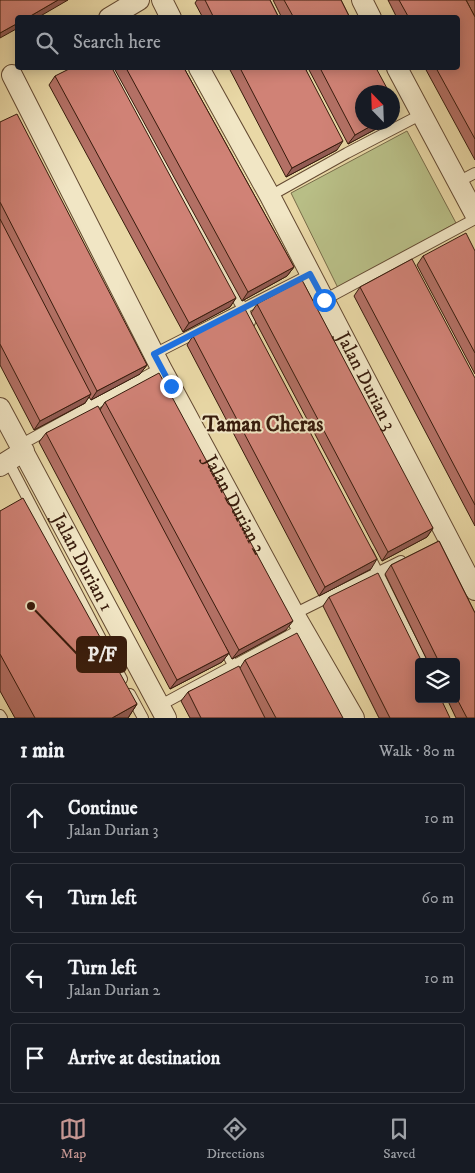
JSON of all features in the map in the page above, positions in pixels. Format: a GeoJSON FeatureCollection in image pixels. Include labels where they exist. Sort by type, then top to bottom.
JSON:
{"type":"FeatureCollection","features":[{"type":"Feature","properties":{"kind":"street"},"geometry":{"type":"LineString","coordinates":[[114,15],[139,0]]}},
{"type":"Feature","properties":{"kind":"street"},"geometry":{"type":"LineString","coordinates":[[162,0],[170,15]]}},
{"type":"Feature","properties":{"kind":"street"},"geometry":{"type":"LineString","coordinates":[[362,0],[370,15]]}},
{"type":"Feature","properties":{"kind":"street","name":"Jalan Durian 3"},"geometry":{"type":"LineString","coordinates":[[200,70],[270,196],[324,300],[443,540],[475,590]]}},
{"type":"Feature","properties":{"kind":"street"},"geometry":{"type":"LineString","coordinates":[[398,70],[422,114],[467,178],[475,214]]}},
{"type":"Feature","properties":{"kind":"street","name":"Jalan Durian 2"},"geometry":{"type":"LineString","coordinates":[[12,75],[158,361],[299,621],[354,718]]}},
{"type":"Feature","properties":{"kind":"street","name":"Jalan Durian 1"},"geometry":{"type":"LineString","coordinates":[[0,408],[13,456],[162,712]]}},
{"type":"Feature","properties":{"kind":"lane"},"geometry":{"type":"LineString","coordinates":[[113,70],[257,335]]}},
{"type":"Feature","properties":{"kind":"lane"},"geometry":{"type":"LineString","coordinates":[[270,196],[344,149],[422,114]]}},
{"type":"Feature","properties":{"kind":"lane"},"geometry":{"type":"LineString","coordinates":[[324,300],[409,260],[475,219]]}},
{"type":"Feature","properties":{"kind":"lane"},"geometry":{"type":"LineString","coordinates":[[143,718],[13,456],[243,308],[310,274]]}},
{"type":"Feature","properties":{"kind":"lane"},"geometry":{"type":"LineString","coordinates":[[79,380],[107,432]]}},
{"type":"Feature","properties":{"kind":"lane"},"geometry":{"type":"LineString","coordinates":[[365,546],[420,658]]}},
{"type":"Feature","properties":{"kind":"lane"},"geometry":{"type":"LineString","coordinates":[[162,712],[234,666],[299,621],[378,573],[413,555]]}},
{"type":"Feature","properties":{"kind":"lane"},"geometry":{"type":"LineString","coordinates":[[216,632],[248,692]]}},
{"type":"Feature","properties":{"kind":"lane"},"geometry":{"type":"LineString","coordinates":[[0,714],[2,718]]}},
{"type":"Feature","properties":{"kind":"green space"},"geometry":{"type":"Polygon","coordinates":[[[407,131],[456,223],[338,288],[291,193],[407,131]]]}},
{"type":"Feature","properties":{"kind":"building"},"geometry":{"type":"Polygon","coordinates":[[[0,0],[58,0],[32,15],[15,15],[15,25],[0,33],[0,0]]]}},
{"type":"Feature","properties":{"kind":"building"},"geometry":{"type":"Polygon","coordinates":[[[205,0],[270,0],[278,15],[212,15],[205,0]]]}},
{"type":"Feature","properties":{"kind":"building"},"geometry":{"type":"Polygon","coordinates":[[[284,0],[341,0],[348,15],[292,15],[284,0]]]}},
{"type":"Feature","properties":{"kind":"building"},"geometry":{"type":"Polygon","coordinates":[[[399,0],[466,0],[475,17],[475,139],[437,70],[460,70],[460,15],[407,15],[399,0]]]}},
{"type":"Feature","properties":{"kind":"building"},"geometry":{"type":"Polygon","coordinates":[[[67,70],[113,70],[236,298],[189,323],[55,76],[67,70]]]}},
{"type":"Feature","properties":{"kind":"building"},"geometry":{"type":"Polygon","coordinates":[[[127,70],[185,70],[294,267],[248,292],[127,70]]]}},
{"type":"Feature","properties":{"kind":"building"},"geometry":{"type":"Polygon","coordinates":[[[241,70],[306,70],[343,141],[292,168],[241,70]]]}},
{"type":"Feature","properties":{"kind":"building"},"geometry":{"type":"Polygon","coordinates":[[[321,70],[377,70],[385,85],[355,85],[355,130],[364,130],[355,135],[321,70]]]}},
{"type":"Feature","properties":{"kind":"building"},"geometry":{"type":"Polygon","coordinates":[[[17,114],[147,365],[97,391],[0,202],[0,122],[17,114]]]}},
{"type":"Feature","properties":{"kind":"building"},"geometry":{"type":"Polygon","coordinates":[[[0,219],[91,394],[40,421],[0,344],[0,219]]]}},
{"type":"Feature","properties":{"kind":"building"},"geometry":{"type":"Polygon","coordinates":[[[466,233],[475,251],[475,353],[423,256],[466,233]]]}},
{"type":"Feature","properties":{"kind":"building"},"geometry":{"type":"Polygon","coordinates":[[[412,259],[475,378],[475,505],[360,287],[412,259]]]}},
{"type":"Feature","properties":{"kind":"building"},"geometry":{"type":"Polygon","coordinates":[[[302,280],[433,528],[388,552],[257,304],[302,280]]]}},
{"type":"Feature","properties":{"kind":"building"},"geometry":{"type":"Polygon","coordinates":[[[245,309],[377,559],[325,587],[193,336],[245,309]]]}},
{"type":"Feature","properties":{"kind":"building"},"geometry":{"type":"Polygon","coordinates":[[[159,373],[293,621],[239,650],[105,402],[159,373]]]}},
{"type":"Feature","properties":{"kind":"building"},"geometry":{"type":"Polygon","coordinates":[[[98,406],[229,653],[177,680],[46,433],[98,406]]]}},
{"type":"Feature","properties":{"kind":"building"},"geometry":{"type":"Polygon","coordinates":[[[23,498],[137,704],[112,718],[35,718],[0,654],[0,511],[23,498]]]}},
{"type":"Feature","properties":{"kind":"building"},"geometry":{"type":"Polygon","coordinates":[[[439,541],[475,613],[475,718],[467,718],[459,703],[460,658],[437,658],[391,565],[439,541]]]}},
{"type":"Feature","properties":{"kind":"building"},"geometry":{"type":"Polygon","coordinates":[[[378,573],[420,658],[415,658],[415,703],[443,703],[450,718],[390,718],[329,597],[378,573]]]}},
{"type":"Feature","properties":{"kind":"building"},"geometry":{"type":"Polygon","coordinates":[[[297,633],[343,718],[276,718],[245,660],[297,633]]]}},
{"type":"Feature","properties":{"kind":"building"},"geometry":{"type":"Polygon","coordinates":[[[239,666],[265,718],[201,718],[188,692],[239,666]]]}},
{"type":"Feature","properties":{"kind":"place","name":"P/F"},"geometry":{"type":"Point","coordinates":[31,606]}},
{"type":"Feature","properties":{"kind":"district","name":"Taman Cheras"},"geometry":{"type":"Point","coordinates":[263,425]}},
{"type":"Feature","properties":{"kind":"route"},"geometry":{"type":"LineString","coordinates":[[171,386],[154,354],[310,274],[324,300]]}}]}
